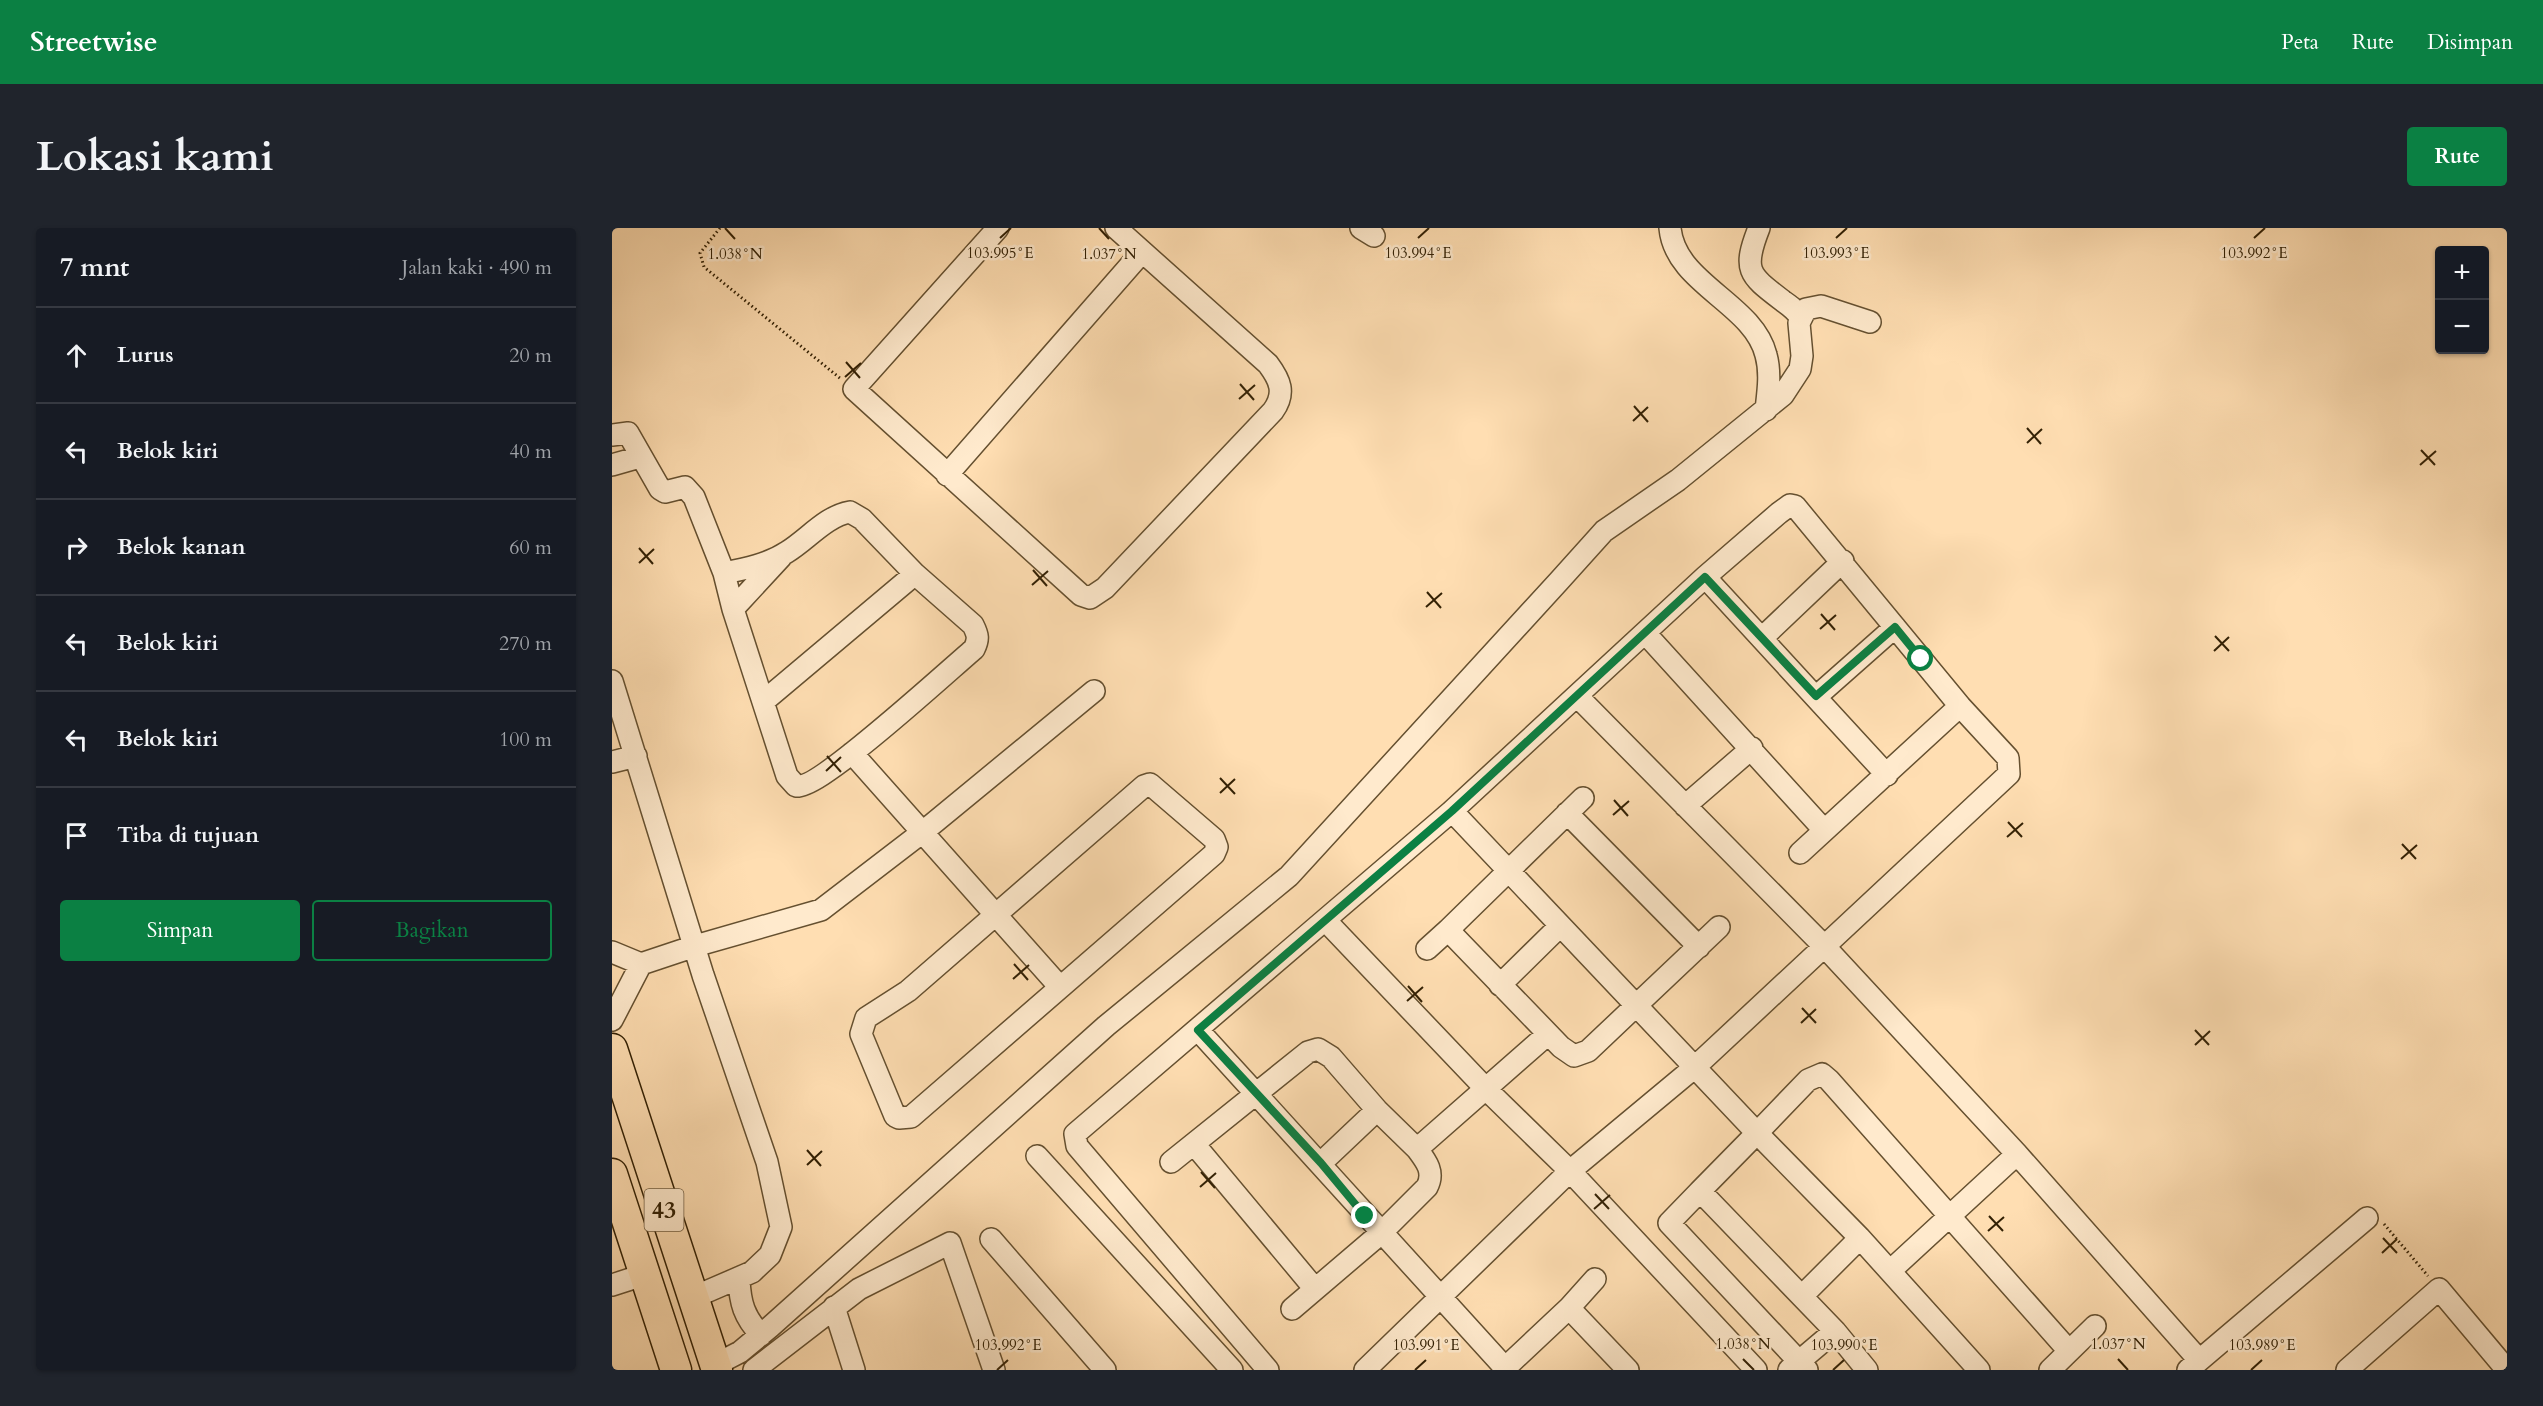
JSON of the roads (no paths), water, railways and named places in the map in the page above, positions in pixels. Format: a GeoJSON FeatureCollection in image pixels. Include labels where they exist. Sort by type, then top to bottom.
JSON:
{"type":"FeatureCollection","features":[{"type":"Feature","properties":{"kind":"highway","name":"43"},"geometry":{"type":"LineString","coordinates":[[612,1049],[716,1367]]}},
{"type":"Feature","properties":{"kind":"highway","name":"43"},"geometry":{"type":"LineString","coordinates":[[614,1192],[676,1370]]}},
{"type":"Feature","properties":{"kind":"street"},"geometry":{"type":"LineString","coordinates":[[998,228],[854,389],[1081,595],[1090,598],[1105,588],[1273,411],[1279,403],[1281,387],[1268,364],[1116,228]]}},
{"type":"Feature","properties":{"kind":"street"},"geometry":{"type":"LineString","coordinates":[[1670,228],[1671,235],[1684,260],[1748,325],[1763,345],[1768,367],[1766,410]]}},
{"type":"Feature","properties":{"kind":"street"},"geometry":{"type":"LineString","coordinates":[[1759,228],[1749,258],[1750,271],[1757,281],[1800,317]]}},
{"type":"Feature","properties":{"kind":"street"},"geometry":{"type":"LineString","coordinates":[[947,475],[1142,252]]}},
{"type":"Feature","properties":{"kind":"street"},"geometry":{"type":"LineString","coordinates":[[716,1367],[761,1335],[1106,1026],[1289,876],[1543,599],[1591,543],[1678,480],[1783,395],[1800,369],[1800,317],[1806,309],[1816,305],[1870,322]]}},
{"type":"Feature","properties":{"kind":"street"},"geometry":{"type":"LineString","coordinates":[[612,435],[628,433],[660,489],[665,492],[685,487],[694,497],[724,573],[732,609],[787,776],[796,786],[807,785],[852,753],[974,649],[978,637],[973,626],[915,574],[862,519],[850,512],[838,515],[784,554],[747,596],[732,609]]}},
{"type":"Feature","properties":{"kind":"street"},"geometry":{"type":"LineString","coordinates":[[612,465],[640,457]]}},
{"type":"Feature","properties":{"kind":"street"},"geometry":{"type":"LineString","coordinates":[[1268,1370],[1074,1142],[1076,1133],[1452,811],[1578,697],[1705,577],[1779,513],[1793,505],[1843,561],[1960,706],[2008,758],[2009,774],[1695,1067],[1570,1171],[1365,1370]]}},
{"type":"Feature","properties":{"kind":"street"},"geometry":{"type":"LineString","coordinates":[[724,573],[784,554]]}},
{"type":"Feature","properties":{"kind":"street"},"geometry":{"type":"LineString","coordinates":[[1762,638],[1843,561]]}},
{"type":"Feature","properties":{"kind":"street"},"geometry":{"type":"LineString","coordinates":[[764,701],[915,574]]}},
{"type":"Feature","properties":{"kind":"street"},"geometry":{"type":"LineString","coordinates":[[1705,577],[1887,775]]}},
{"type":"Feature","properties":{"kind":"street"},"geometry":{"type":"LineString","coordinates":[[1816,696],[1895,627]]}},
{"type":"Feature","properties":{"kind":"street"},"geometry":{"type":"LineString","coordinates":[[1645,633],[1752,748],[1824,830]]}},
{"type":"Feature","properties":{"kind":"street"},"geometry":{"type":"LineString","coordinates":[[612,681],[695,946],[767,1162],[781,1227],[771,1254],[752,1272],[692,1298]]}},
{"type":"Feature","properties":{"kind":"street"},"geometry":{"type":"LineString","coordinates":[[612,952],[641,964],[820,910],[924,831],[1094,691]]}},
{"type":"Feature","properties":{"kind":"street"},"geometry":{"type":"LineString","coordinates":[[1578,697],[1824,946],[2017,1154],[2194,1365],[2367,1218]]}},
{"type":"Feature","properties":{"kind":"street"},"geometry":{"type":"LineString","coordinates":[[1800,853],[1960,706]]}},
{"type":"Feature","properties":{"kind":"street"},"geometry":{"type":"LineString","coordinates":[[1685,806],[1752,748]]}},
{"type":"Feature","properties":{"kind":"street"},"geometry":{"type":"LineString","coordinates":[[852,753],[924,831],[1059,986]]}},
{"type":"Feature","properties":{"kind":"street"},"geometry":{"type":"LineString","coordinates":[[612,762],[636,756]]}},
{"type":"Feature","properties":{"kind":"street"},"geometry":{"type":"LineString","coordinates":[[1147,784],[1155,786],[1214,839],[1216,851],[1059,986],[911,1117],[899,1119],[892,1112],[861,1034],[866,1018],[908,991],[994,914],[1147,784]]}},
{"type":"Feature","properties":{"kind":"street"},"geometry":{"type":"LineString","coordinates":[[1427,949],[1583,798]]}},
{"type":"Feature","properties":{"kind":"street"},"geometry":{"type":"LineString","coordinates":[[1452,811],[1559,927],[1860,1238],[1979,1370]]}},
{"type":"Feature","properties":{"kind":"street"},"geometry":{"type":"LineString","coordinates":[[1567,813],[1699,947]]}},
{"type":"Feature","properties":{"kind":"street"},"geometry":{"type":"LineString","coordinates":[[1326,921],[1487,1090],[1570,1171],[1756,1370]]}},
{"type":"Feature","properties":{"kind":"street"},"geometry":{"type":"LineString","coordinates":[[1500,986],[1559,927]]}},
{"type":"Feature","properties":{"kind":"street"},"geometry":{"type":"LineString","coordinates":[[1448,930],[1500,986],[1569,1054],[1582,1054],[1637,1008],[1719,927]]}},
{"type":"Feature","properties":{"kind":"street"},"geometry":{"type":"LineString","coordinates":[[612,1020],[641,964]]}},
{"type":"Feature","properties":{"kind":"street"},"geometry":{"type":"LineString","coordinates":[[1198,1030],[1254,1094],[1321,1163],[1380,1234],[1442,1296],[1505,1369],[1569,1308],[1595,1279]]}},
{"type":"Feature","properties":{"kind":"street"},"geometry":{"type":"LineString","coordinates":[[1417,1149],[1487,1090],[1548,1034]]}},
{"type":"Feature","properties":{"kind":"street"},"geometry":{"type":"LineString","coordinates":[[1171,1162],[1308,1052],[1318,1049],[1331,1057],[1377,1110],[1417,1149],[1427,1163],[1430,1182],[1420,1196],[1380,1234],[1292,1309]]}},
{"type":"Feature","properties":{"kind":"street"},"geometry":{"type":"LineString","coordinates":[[1835,1331],[1798,1367],[1665,1227],[1808,1080],[1822,1074],[2069,1351]]}},
{"type":"Feature","properties":{"kind":"street"},"geometry":{"type":"LineString","coordinates":[[1321,1163],[1377,1110]]}},
{"type":"Feature","properties":{"kind":"street"},"geometry":{"type":"LineString","coordinates":[[1194,1144],[1315,1289]]}},
{"type":"Feature","properties":{"kind":"street"},"geometry":{"type":"LineString","coordinates":[[1890,1271],[2017,1154]]}},
{"type":"Feature","properties":{"kind":"street"},"geometry":{"type":"LineString","coordinates":[[1037,1156],[1232,1370]]}},
{"type":"Feature","properties":{"kind":"street"},"geometry":{"type":"LineString","coordinates":[[1700,1191],[1835,1331],[1866,1370]]}},
{"type":"Feature","properties":{"kind":"street"},"geometry":{"type":"LineString","coordinates":[[1802,1296],[1860,1238]]}},
{"type":"Feature","properties":{"kind":"street"},"geometry":{"type":"LineString","coordinates":[[991,1239],[1105,1370]]}},
{"type":"Feature","properties":{"kind":"street"},"geometry":{"type":"LineString","coordinates":[[754,1370],[834,1307],[869,1283],[950,1243],[994,1370]]}},
{"type":"Feature","properties":{"kind":"street"},"geometry":{"type":"LineString","coordinates":[[612,1285],[644,1275]]}},
{"type":"Feature","properties":{"kind":"street"},"geometry":{"type":"LineString","coordinates":[[739,1279],[740,1300],[746,1318],[761,1335]]}},
{"type":"Feature","properties":{"kind":"street"},"geometry":{"type":"LineString","coordinates":[[2360,1366],[2439,1289],[2507,1370]]}},
{"type":"Feature","properties":{"kind":"street"},"geometry":{"type":"LineString","coordinates":[[834,1307],[854,1370]]}},
{"type":"Feature","properties":{"kind":"street"},"geometry":{"type":"LineString","coordinates":[[1569,1308],[1628,1370]]}},
{"type":"Feature","properties":{"kind":"street"},"geometry":{"type":"LineString","coordinates":[[2050,1370],[2095,1326]]}}]}
